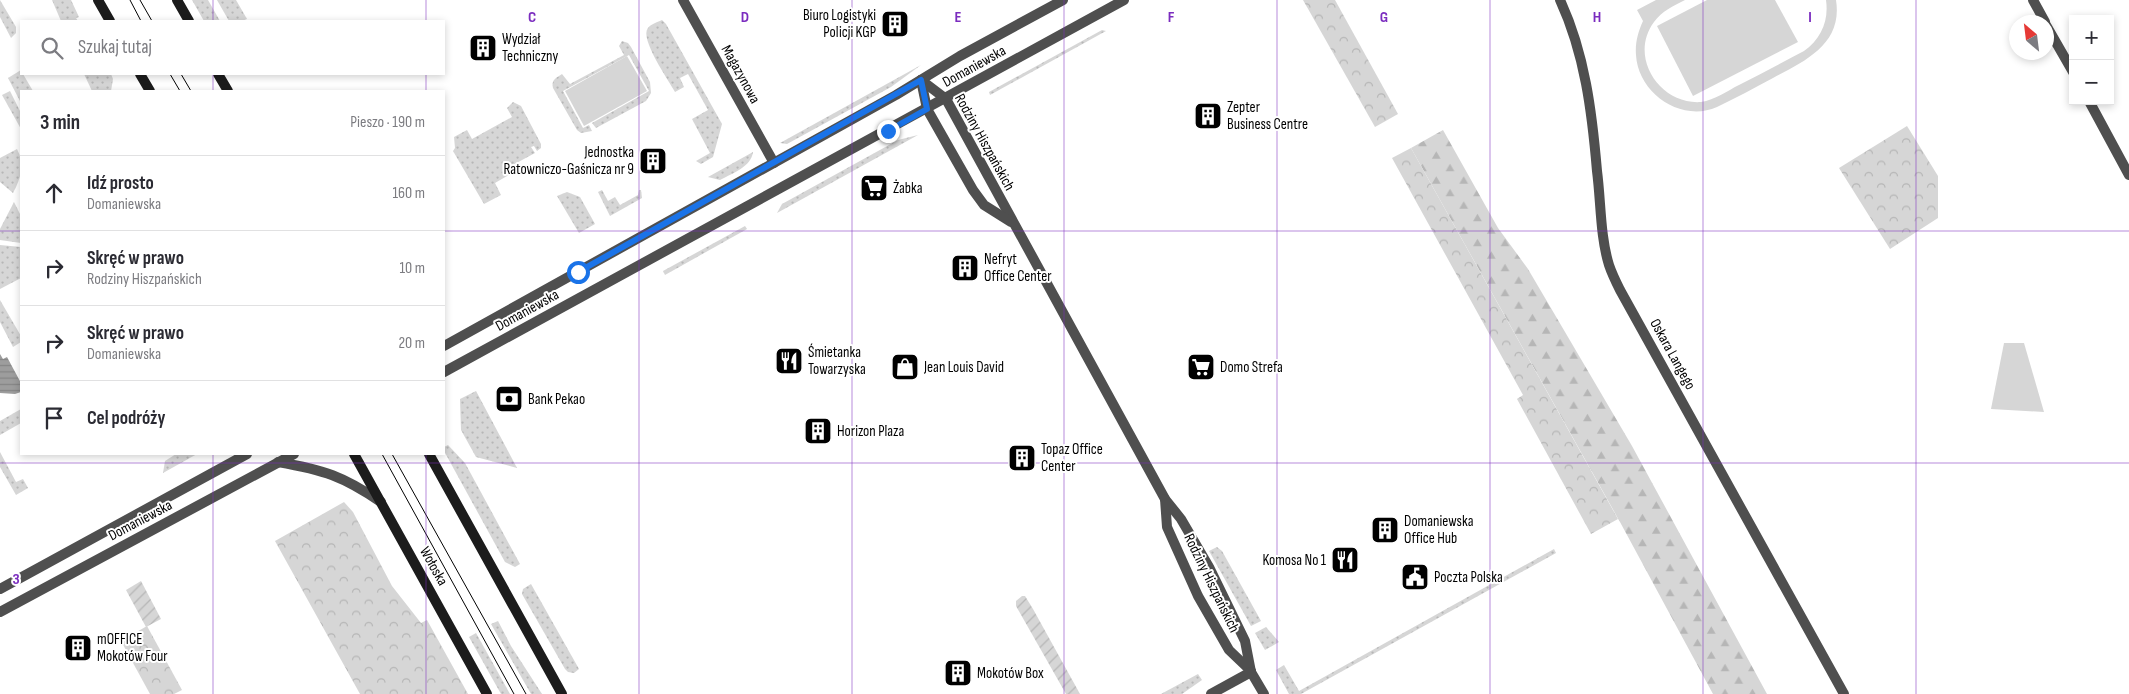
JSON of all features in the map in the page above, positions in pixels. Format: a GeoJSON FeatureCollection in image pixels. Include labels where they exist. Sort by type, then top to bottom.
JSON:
{"type":"FeatureCollection","features":[{"type":"Feature","properties":{"kind":"main road"},"geometry":{"type":"LineString","coordinates":[[98,0],[109,20]]}},
{"type":"Feature","properties":{"kind":"main road"},"geometry":{"type":"LineString","coordinates":[[177,0],[188,20]]}},
{"type":"Feature","properties":{"kind":"main road"},"geometry":{"type":"LineString","coordinates":[[141,75],[149,90]]}},
{"type":"Feature","properties":{"kind":"main road"},"geometry":{"type":"LineString","coordinates":[[219,75],[227,90]]}},
{"type":"Feature","properties":{"kind":"main road","name":"Wołoska"},"geometry":{"type":"LineString","coordinates":[[355,455],[487,694]]}},
{"type":"Feature","properties":{"kind":"main road"},"geometry":{"type":"LineString","coordinates":[[430,455],[562,694]]}},
{"type":"Feature","properties":{"kind":"street","name":"Magazynowa"},"geometry":{"type":"LineString","coordinates":[[683,0],[774,163]]}},
{"type":"Feature","properties":{"kind":"street","name":"Domaniewska"},"geometry":{"type":"LineString","coordinates":[[445,345],[1063,0]]}},
{"type":"Feature","properties":{"kind":"street","name":"Domaniewska"},"geometry":{"type":"LineString","coordinates":[[445,371],[1124,0]]}},
{"type":"Feature","properties":{"kind":"street","name":"Oskara Langego"},"geometry":{"type":"LineString","coordinates":[[1560,0],[1573,29],[1583,64],[1609,264],[1620,290],[1844,694]]}},
{"type":"Feature","properties":{"kind":"street"},"geometry":{"type":"LineString","coordinates":[[2032,0],[2041,15]]}},
{"type":"Feature","properties":{"kind":"street"},"geometry":{"type":"LineString","coordinates":[[2054,38],[2069,65]]}},
{"type":"Feature","properties":{"kind":"street","name":"Rodziny Hiszpańskich"},"geometry":{"type":"LineString","coordinates":[[921,80],[946,99],[1165,499],[1181,519],[1209,567],[1245,641],[1251,672]]}},
{"type":"Feature","properties":{"kind":"street","name":"Rodziny Hiszpańskich"},"geometry":{"type":"LineString","coordinates":[[921,80],[927,109],[978,197],[984,205],[1012,222]]}},
{"type":"Feature","properties":{"kind":"street"},"geometry":{"type":"LineString","coordinates":[[2090,105],[2129,175]]}},
{"type":"Feature","properties":{"kind":"street","name":"Domaniewska"},"geometry":{"type":"LineString","coordinates":[[0,589],[244,455]]}},
{"type":"Feature","properties":{"kind":"street","name":"Domaniewska"},"geometry":{"type":"LineString","coordinates":[[0,612],[292,455]]}},
{"type":"Feature","properties":{"kind":"street"},"geometry":{"type":"LineString","coordinates":[[278,462],[305,467],[335,476],[358,486],[381,502]]}},
{"type":"Feature","properties":{"kind":"street","name":"Rodziny Hiszpańskich"},"geometry":{"type":"LineString","coordinates":[[1165,499],[1167,527],[1198,596],[1229,650],[1251,672],[1264,694]]}},
{"type":"Feature","properties":{"kind":"street"},"geometry":{"type":"LineString","coordinates":[[1211,694],[1251,672]]}},
{"type":"Feature","properties":{"kind":"green space"},"geometry":{"type":"Polygon","coordinates":[[[0,0],[16,27],[16,33],[11,38],[0,17],[0,0]]]}},
{"type":"Feature","properties":{"kind":"green space"},"geometry":{"type":"Polygon","coordinates":[[[52,0],[71,0],[79,17],[76,18],[77,20],[61,20],[52,0]]]}},
{"type":"Feature","properties":{"kind":"green space"},"geometry":{"type":"Polygon","coordinates":[[[192,0],[208,0],[219,20],[203,20],[192,0]]]}},
{"type":"Feature","properties":{"kind":"green space"},"geometry":{"type":"Polygon","coordinates":[[[217,0],[236,0],[247,19],[228,20],[217,0]]]}},
{"type":"Feature","properties":{"kind":"green space"},"geometry":{"type":"Polygon","coordinates":[[[1303,0],[1335,0],[1398,114],[1375,127],[1303,0]]]}},
{"type":"Feature","properties":{"kind":"green space"},"geometry":{"type":"Polygon","coordinates":[[[1656,0],[1685,0],[1657,18],[1647,36],[1645,50],[1652,76],[1661,87],[1673,96],[1686,101],[1701,102],[1716,97],[1804,51],[1815,41],[1822,29],[1827,8],[1826,0],[1836,0],[1837,15],[1834,28],[1828,40],[1797,65],[1717,107],[1703,111],[1689,111],[1676,108],[1653,92],[1644,81],[1639,69],[1636,46],[1638,33],[1643,21],[1637,10],[1656,0]]]}},
{"type":"Feature","properties":{"kind":"green space"},"geometry":{"type":"Polygon","coordinates":[[[1707,0],[1775,0],[1798,42],[1693,96],[1657,26],[1707,0]]]}},
{"type":"Feature","properties":{"kind":"green space"},"geometry":{"type":"Polygon","coordinates":[[[662,20],[722,124],[713,157],[701,164],[696,161],[710,153],[692,119],[708,110],[688,74],[680,78],[684,87],[675,92],[656,60],[646,33],[649,27],[662,20]]]}},
{"type":"Feature","properties":{"kind":"green space"},"geometry":{"type":"Polygon","coordinates":[[[1102,30],[1106,31],[990,95],[989,92],[1102,30]]]}},
{"type":"Feature","properties":{"kind":"green space"},"geometry":{"type":"Polygon","coordinates":[[[622,41],[628,43],[631,47],[650,82],[651,93],[646,101],[596,128],[592,123],[649,91],[629,55],[563,91],[583,128],[589,125],[592,131],[581,133],[577,130],[553,88],[553,81],[562,74],[570,84],[624,55],[619,46],[622,41]]]}},
{"type":"Feature","properties":{"kind":"green space"},"geometry":{"type":"Polygon","coordinates":[[[627,56],[647,91],[584,126],[565,91],[627,56]]]}},
{"type":"Feature","properties":{"kind":"green space"},"geometry":{"type":"Polygon","coordinates":[[[921,65],[891,87],[787,144],[780,143],[921,65]]]}},
{"type":"Feature","properties":{"kind":"green space"},"geometry":{"type":"Polygon","coordinates":[[[20,71],[20,75],[24,75],[32,90],[20,90],[20,101],[8,78],[20,71]]]}},
{"type":"Feature","properties":{"kind":"green space"},"geometry":{"type":"Polygon","coordinates":[[[84,75],[111,75],[113,79],[111,90],[92,90],[84,75]]]}},
{"type":"Feature","properties":{"kind":"green space"},"geometry":{"type":"Polygon","coordinates":[[[10,91],[20,111],[20,127],[2,95],[10,91]]]}},
{"type":"Feature","properties":{"kind":"green space"},"geometry":{"type":"Polygon","coordinates":[[[513,102],[521,106],[541,144],[541,148],[537,151],[534,146],[531,147],[535,153],[511,166],[514,172],[495,183],[501,195],[484,204],[453,151],[455,148],[454,137],[467,130],[472,139],[512,117],[507,108],[513,102]]]}},
{"type":"Feature","properties":{"kind":"green space"},"geometry":{"type":"Polygon","coordinates":[[[1907,126],[1938,176],[1938,218],[1890,249],[1839,168],[1907,126]]]}},
{"type":"Feature","properties":{"kind":"green space"},"geometry":{"type":"Polygon","coordinates":[[[1443,130],[1498,228],[1528,269],[1632,446],[1767,694],[1713,694],[1620,522],[1411,148],[1443,130]]]}},
{"type":"Feature","properties":{"kind":"green space"},"geometry":{"type":"Polygon","coordinates":[[[918,135],[777,213],[782,204],[898,140],[918,135]]]}},
{"type":"Feature","properties":{"kind":"green space"},"geometry":{"type":"Polygon","coordinates":[[[1411,148],[1618,519],[1591,534],[1517,399],[1523,395],[1392,158],[1411,148]]]}},
{"type":"Feature","properties":{"kind":"green space"},"geometry":{"type":"Polygon","coordinates":[[[17,149],[20,158],[20,175],[13,193],[0,182],[0,158],[17,149]]]}},
{"type":"Feature","properties":{"kind":"green space"},"geometry":{"type":"Polygon","coordinates":[[[753,152],[749,162],[736,172],[720,180],[708,177],[753,152]]]}},
{"type":"Feature","properties":{"kind":"green space"},"geometry":{"type":"Polygon","coordinates":[[[602,190],[608,201],[615,197],[620,205],[638,195],[639,190],[641,190],[642,198],[610,216],[598,192],[602,190]]]}},
{"type":"Feature","properties":{"kind":"green space"},"geometry":{"type":"Polygon","coordinates":[[[567,192],[580,197],[595,224],[579,233],[557,196],[567,192]]]}},
{"type":"Feature","properties":{"kind":"green space"},"geometry":{"type":"Polygon","coordinates":[[[14,202],[20,214],[20,243],[0,240],[0,229],[14,202]]]}},
{"type":"Feature","properties":{"kind":"green space"},"geometry":{"type":"Polygon","coordinates":[[[745,226],[747,229],[665,275],[663,271],[745,226]]]}},
{"type":"Feature","properties":{"kind":"green space"},"geometry":{"type":"Polygon","coordinates":[[[0,245],[20,247],[20,279],[0,289],[0,245]]]}},
{"type":"Feature","properties":{"kind":"green space"},"geometry":{"type":"Polygon","coordinates":[[[0,300],[20,334],[20,343],[13,347],[0,322],[0,300]]]}},
{"type":"Feature","properties":{"kind":"green space"},"geometry":{"type":"Polygon","coordinates":[[[2004,343],[2024,343],[2044,412],[1991,409],[2004,343]]]}},
{"type":"Feature","properties":{"kind":"green space"},"geometry":{"type":"Polygon","coordinates":[[[476,391],[517,468],[476,457],[461,430],[460,399],[476,391]]]}},
{"type":"Feature","properties":{"kind":"green space"},"geometry":{"type":"Polygon","coordinates":[[[20,410],[20,424],[0,435],[0,421],[20,410]]]}},
{"type":"Feature","properties":{"kind":"green space"},"geometry":{"type":"Polygon","coordinates":[[[448,445],[465,463],[520,564],[515,567],[505,562],[445,453],[445,446],[448,445]]]}},
{"type":"Feature","properties":{"kind":"green space"},"geometry":{"type":"Polygon","coordinates":[[[0,452],[16,482],[23,479],[28,488],[16,495],[0,467],[0,452]]]}},
{"type":"Feature","properties":{"kind":"green space"},"geometry":{"type":"Polygon","coordinates":[[[174,455],[195,455],[163,473],[165,461],[174,455]]]}},
{"type":"Feature","properties":{"kind":"green space"},"geometry":{"type":"Polygon","coordinates":[[[344,502],[353,512],[392,586],[421,623],[427,620],[468,694],[360,694],[275,541],[344,502]]]}},
{"type":"Feature","properties":{"kind":"green space"},"geometry":{"type":"Polygon","coordinates":[[[1217,547],[1222,551],[1261,621],[1251,626],[1209,551],[1217,547]]]}},
{"type":"Feature","properties":{"kind":"green space"},"geometry":{"type":"Polygon","coordinates":[[[1554,549],[1556,553],[1301,694],[1289,694],[1276,670],[1284,665],[1299,691],[1554,549]]]}},
{"type":"Feature","properties":{"kind":"green space"},"geometry":{"type":"Polygon","coordinates":[[[141,581],[161,619],[146,627],[126,590],[141,581]]]}},
{"type":"Feature","properties":{"kind":"green space"},"geometry":{"type":"Polygon","coordinates":[[[531,584],[579,669],[574,673],[568,672],[565,669],[522,594],[523,589],[531,584]]]}},
{"type":"Feature","properties":{"kind":"green space"},"geometry":{"type":"Polygon","coordinates":[[[1025,596],[1033,609],[1080,694],[1066,694],[1016,606],[1016,601],[1025,596]]]}},
{"type":"Feature","properties":{"kind":"green space"},"geometry":{"type":"Polygon","coordinates":[[[498,621],[511,646],[542,694],[531,694],[491,624],[498,621]]]}},
{"type":"Feature","properties":{"kind":"green space"},"geometry":{"type":"Polygon","coordinates":[[[147,626],[182,690],[174,694],[150,694],[121,641],[147,626]]]}},
{"type":"Feature","properties":{"kind":"green space"},"geometry":{"type":"Polygon","coordinates":[[[1266,627],[1279,642],[1265,650],[1255,633],[1266,627]]]}},
{"type":"Feature","properties":{"kind":"green space"},"geometry":{"type":"Polygon","coordinates":[[[476,633],[510,694],[501,694],[469,637],[476,633]]]}},
{"type":"Feature","properties":{"kind":"green space"},"geometry":{"type":"Polygon","coordinates":[[[1198,674],[1202,680],[1182,694],[1161,694],[1198,674]]]}},
{"type":"Feature","properties":{"kind":"shaded area"},"geometry":{"type":"Polygon","coordinates":[[[0,354],[3,359],[7,357],[20,381],[20,392],[0,393],[0,354]]]}},
{"type":"Feature","properties":{"kind":"tram line"},"geometry":{"type":"LineString","coordinates":[[130,0],[140,20]]}},
{"type":"Feature","properties":{"kind":"tram line"},"geometry":{"type":"LineString","coordinates":[[140,0],[151,20]]}},
{"type":"Feature","properties":{"kind":"tram line"},"geometry":{"type":"LineString","coordinates":[[171,75],[179,90]]}},
{"type":"Feature","properties":{"kind":"tram line"},"geometry":{"type":"LineString","coordinates":[[182,75],[190,90]]}},
{"type":"Feature","properties":{"kind":"tram line"},"geometry":{"type":"LineString","coordinates":[[383,455],[514,694]]}},
{"type":"Feature","properties":{"kind":"tram line"},"geometry":{"type":"LineString","coordinates":[[393,455],[526,694]]}},
{"type":"Feature","properties":{"kind":"place","name":"Biuro Logistyki Policji KGP"},"geometry":{"type":"Point","coordinates":[895,24]}},
{"type":"Feature","properties":{"kind":"place","name":"Wydział Techniczny"},"geometry":{"type":"Point","coordinates":[483,48]}},
{"type":"Feature","properties":{"kind":"place","name":"Zepter Business Centre"},"geometry":{"type":"Point","coordinates":[1208,116]}},
{"type":"Feature","properties":{"kind":"place","name":"Jednostka Ratowniczo-Gaśnicza nr 9"},"geometry":{"type":"Point","coordinates":[653,161]}},
{"type":"Feature","properties":{"kind":"place","name":"Żabka"},"geometry":{"type":"Point","coordinates":[874,188]}},
{"type":"Feature","properties":{"kind":"place","name":"Nefryt Office Center"},"geometry":{"type":"Point","coordinates":[965,268]}},
{"type":"Feature","properties":{"kind":"place","name":"Śmietanka Towarzyska"},"geometry":{"type":"Point","coordinates":[789,361]}},
{"type":"Feature","properties":{"kind":"place","name":"Jean Louis David"},"geometry":{"type":"Point","coordinates":[905,367]}},
{"type":"Feature","properties":{"kind":"place","name":"Domo Strefa"},"geometry":{"type":"Point","coordinates":[1201,367]}},
{"type":"Feature","properties":{"kind":"place","name":"Bank Pekao"},"geometry":{"type":"Point","coordinates":[509,399]}},
{"type":"Feature","properties":{"kind":"place","name":"Horizon Plaza"},"geometry":{"type":"Point","coordinates":[818,431]}},
{"type":"Feature","properties":{"kind":"place","name":"Topaz Office Center"},"geometry":{"type":"Point","coordinates":[1022,458]}},
{"type":"Feature","properties":{"kind":"place","name":"Domaniewska Office Hub"},"geometry":{"type":"Point","coordinates":[1385,530]}},
{"type":"Feature","properties":{"kind":"place","name":"Komosa No 1"},"geometry":{"type":"Point","coordinates":[1345,560]}},
{"type":"Feature","properties":{"kind":"place","name":"Poczta Polska"},"geometry":{"type":"Point","coordinates":[1415,577]}},
{"type":"Feature","properties":{"kind":"place","name":"mOFFICE Mokotów Four"},"geometry":{"type":"Point","coordinates":[78,648]}},
{"type":"Feature","properties":{"kind":"place","name":"Mokotów Box"},"geometry":{"type":"Point","coordinates":[958,673]}},
{"type":"Feature","properties":{"kind":"route"},"geometry":{"type":"LineString","coordinates":[[578,272],[921,80],[927,109],[888,131]]}}]}
